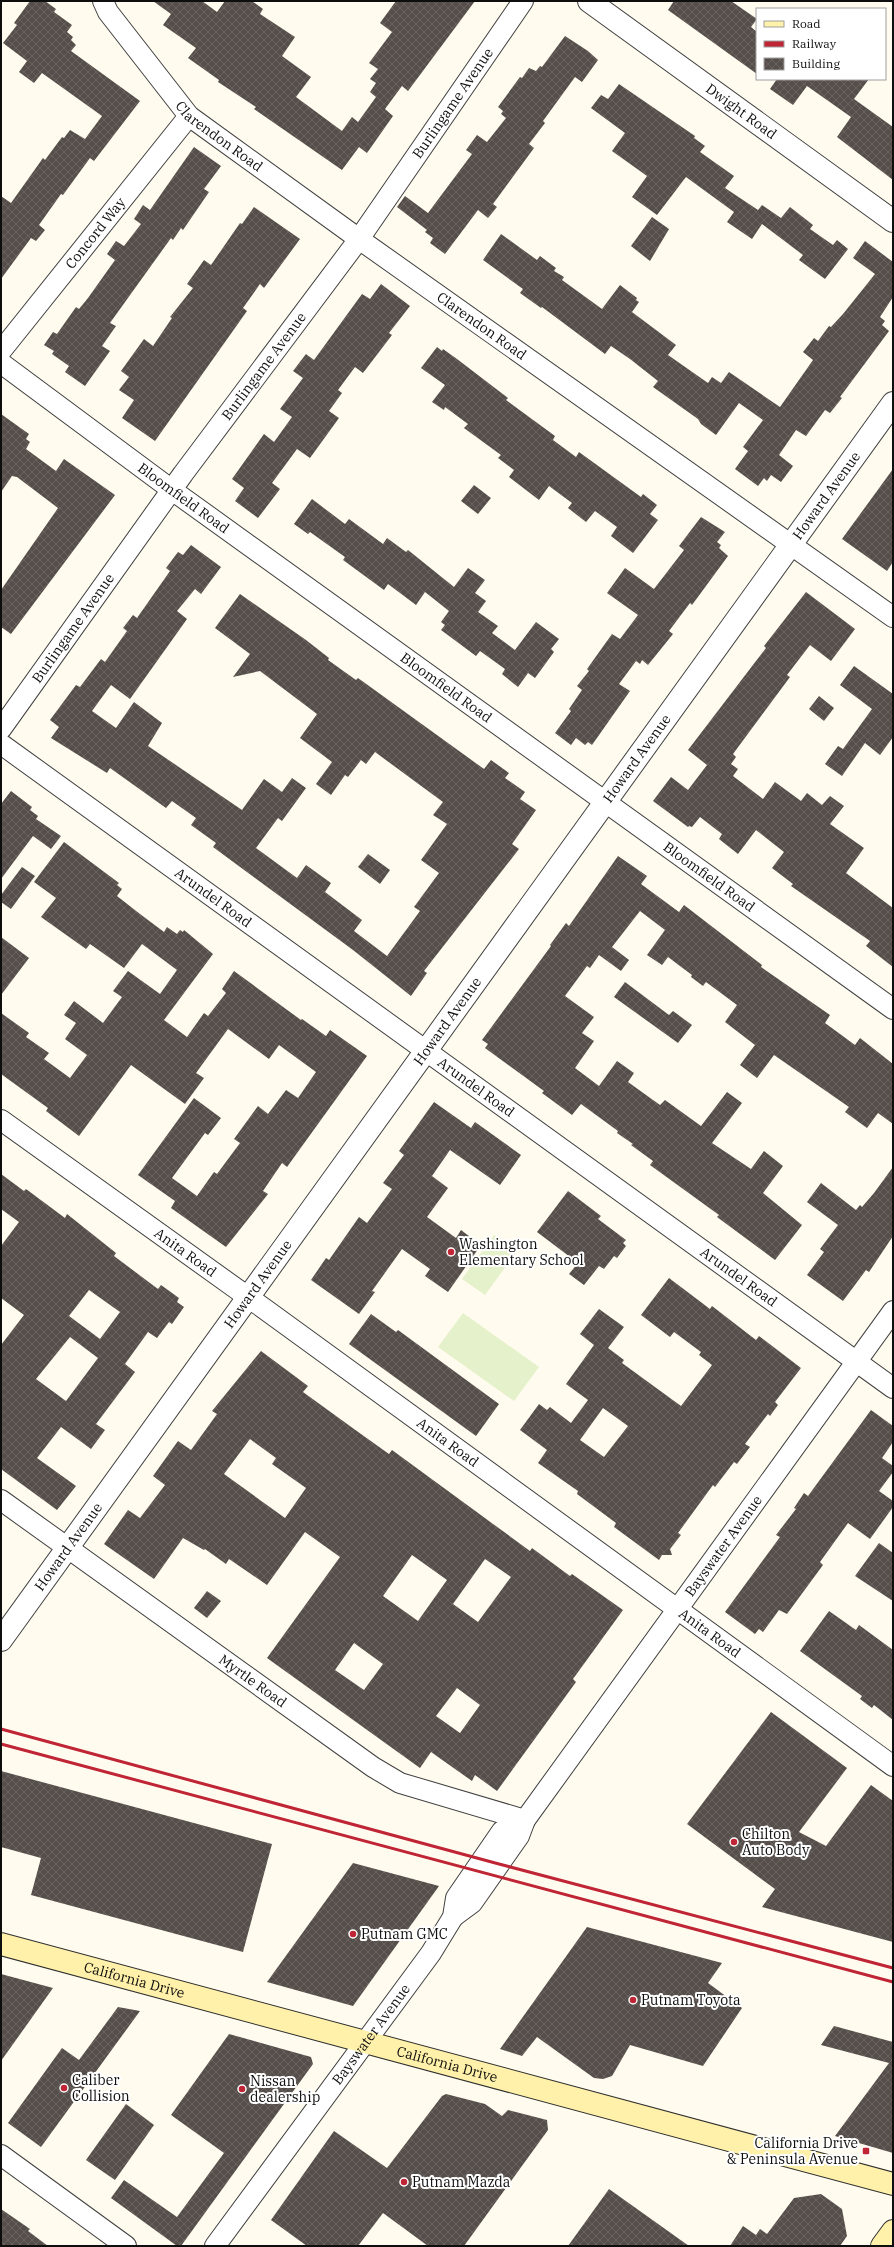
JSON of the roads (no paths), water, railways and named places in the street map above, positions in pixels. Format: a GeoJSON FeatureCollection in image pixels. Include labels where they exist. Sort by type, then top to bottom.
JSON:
{"type":"FeatureCollection","features":[{"type":"Feature","properties":{"kind":"main road","name":"California Drive"},"geometry":{"type":"LineString","coordinates":[[1,1944],[893,2184]]}},
{"type":"Feature","properties":{"kind":"main road"},"geometry":{"type":"LineString","coordinates":[[882,2246],[893,2231]]}},
{"type":"Feature","properties":{"kind":"street","name":"Clarendon Road"},"geometry":{"type":"LineString","coordinates":[[103,1],[108,12],[189,116],[359,239],[893,618]]}},
{"type":"Feature","properties":{"kind":"street","name":"Burlingame Avenue"},"geometry":{"type":"LineString","coordinates":[[1,729],[172,490],[359,239],[523,1]]}},
{"type":"Feature","properties":{"kind":"street","name":"Dwight Road"},"geometry":{"type":"LineString","coordinates":[[589,1],[893,221]]}},
{"type":"Feature","properties":{"kind":"street","name":"Concord Way"},"geometry":{"type":"LineString","coordinates":[[1,351],[189,116]]}},
{"type":"Feature","properties":{"kind":"street","name":"Bloomfield Road"},"geometry":{"type":"LineString","coordinates":[[1,363],[172,490],[893,1009]]}},
{"type":"Feature","properties":{"kind":"street","name":"Howard Avenue"},"geometry":{"type":"LineString","coordinates":[[1,1640],[605,801],[792,546],[893,403]]}},
{"type":"Feature","properties":{"kind":"street","name":"Arundel Road"},"geometry":{"type":"LineString","coordinates":[[1,744],[893,1388]]}},
{"type":"Feature","properties":{"kind":"street","name":"Anita Road"},"geometry":{"type":"LineString","coordinates":[[1,1120],[248,1297],[893,1766]]}},
{"type":"Feature","properties":{"kind":"street","name":"Bayswater Avenue"},"geometry":{"type":"LineString","coordinates":[[215,2246],[367,2042],[431,1953],[453,1917],[456,1898],[502,1831],[525,1820],[893,1311]]}},
{"type":"Feature","properties":{"kind":"street","name":"Myrtle Road"},"geometry":{"type":"LineString","coordinates":[[1,1500],[352,1751],[400,1783],[525,1820]]}},
{"type":"Feature","properties":{"kind":"street"},"geometry":{"type":"LineString","coordinates":[[1,2155],[126,2246]]}},
{"type":"Feature","properties":{"kind":"railway"},"geometry":{"type":"LineString","coordinates":[[1,1729],[499,1864],[893,1968]]}},
{"type":"Feature","properties":{"kind":"railway"},"geometry":{"type":"LineString","coordinates":[[1,1744],[893,1982]]}},
{"type":"Feature","properties":{"kind":"place","name":"Washington Elementary School"},"geometry":{"type":"Point","coordinates":[451,1252]}},
{"type":"Feature","properties":{"kind":"place","name":"Chilton Auto Body"},"geometry":{"type":"Point","coordinates":[734,1842]}},
{"type":"Feature","properties":{"kind":"place","name":"Putnam GMC"},"geometry":{"type":"Point","coordinates":[353,1934]}},
{"type":"Feature","properties":{"kind":"place","name":"Putnam Toyota"},"geometry":{"type":"Point","coordinates":[633,2000]}},
{"type":"Feature","properties":{"kind":"place","name":"Caliber Collision"},"geometry":{"type":"Point","coordinates":[64,2088]}},
{"type":"Feature","properties":{"kind":"place","name":"Nissan dealership"},"geometry":{"type":"Point","coordinates":[242,2089]}},
{"type":"Feature","properties":{"kind":"place","name":"California Drive & Peninsula Avenue"},"geometry":{"type":"Point","coordinates":[866,2151]}},
{"type":"Feature","properties":{"kind":"place","name":"Putnam Mazda"},"geometry":{"type":"Point","coordinates":[404,2182]}}]}
